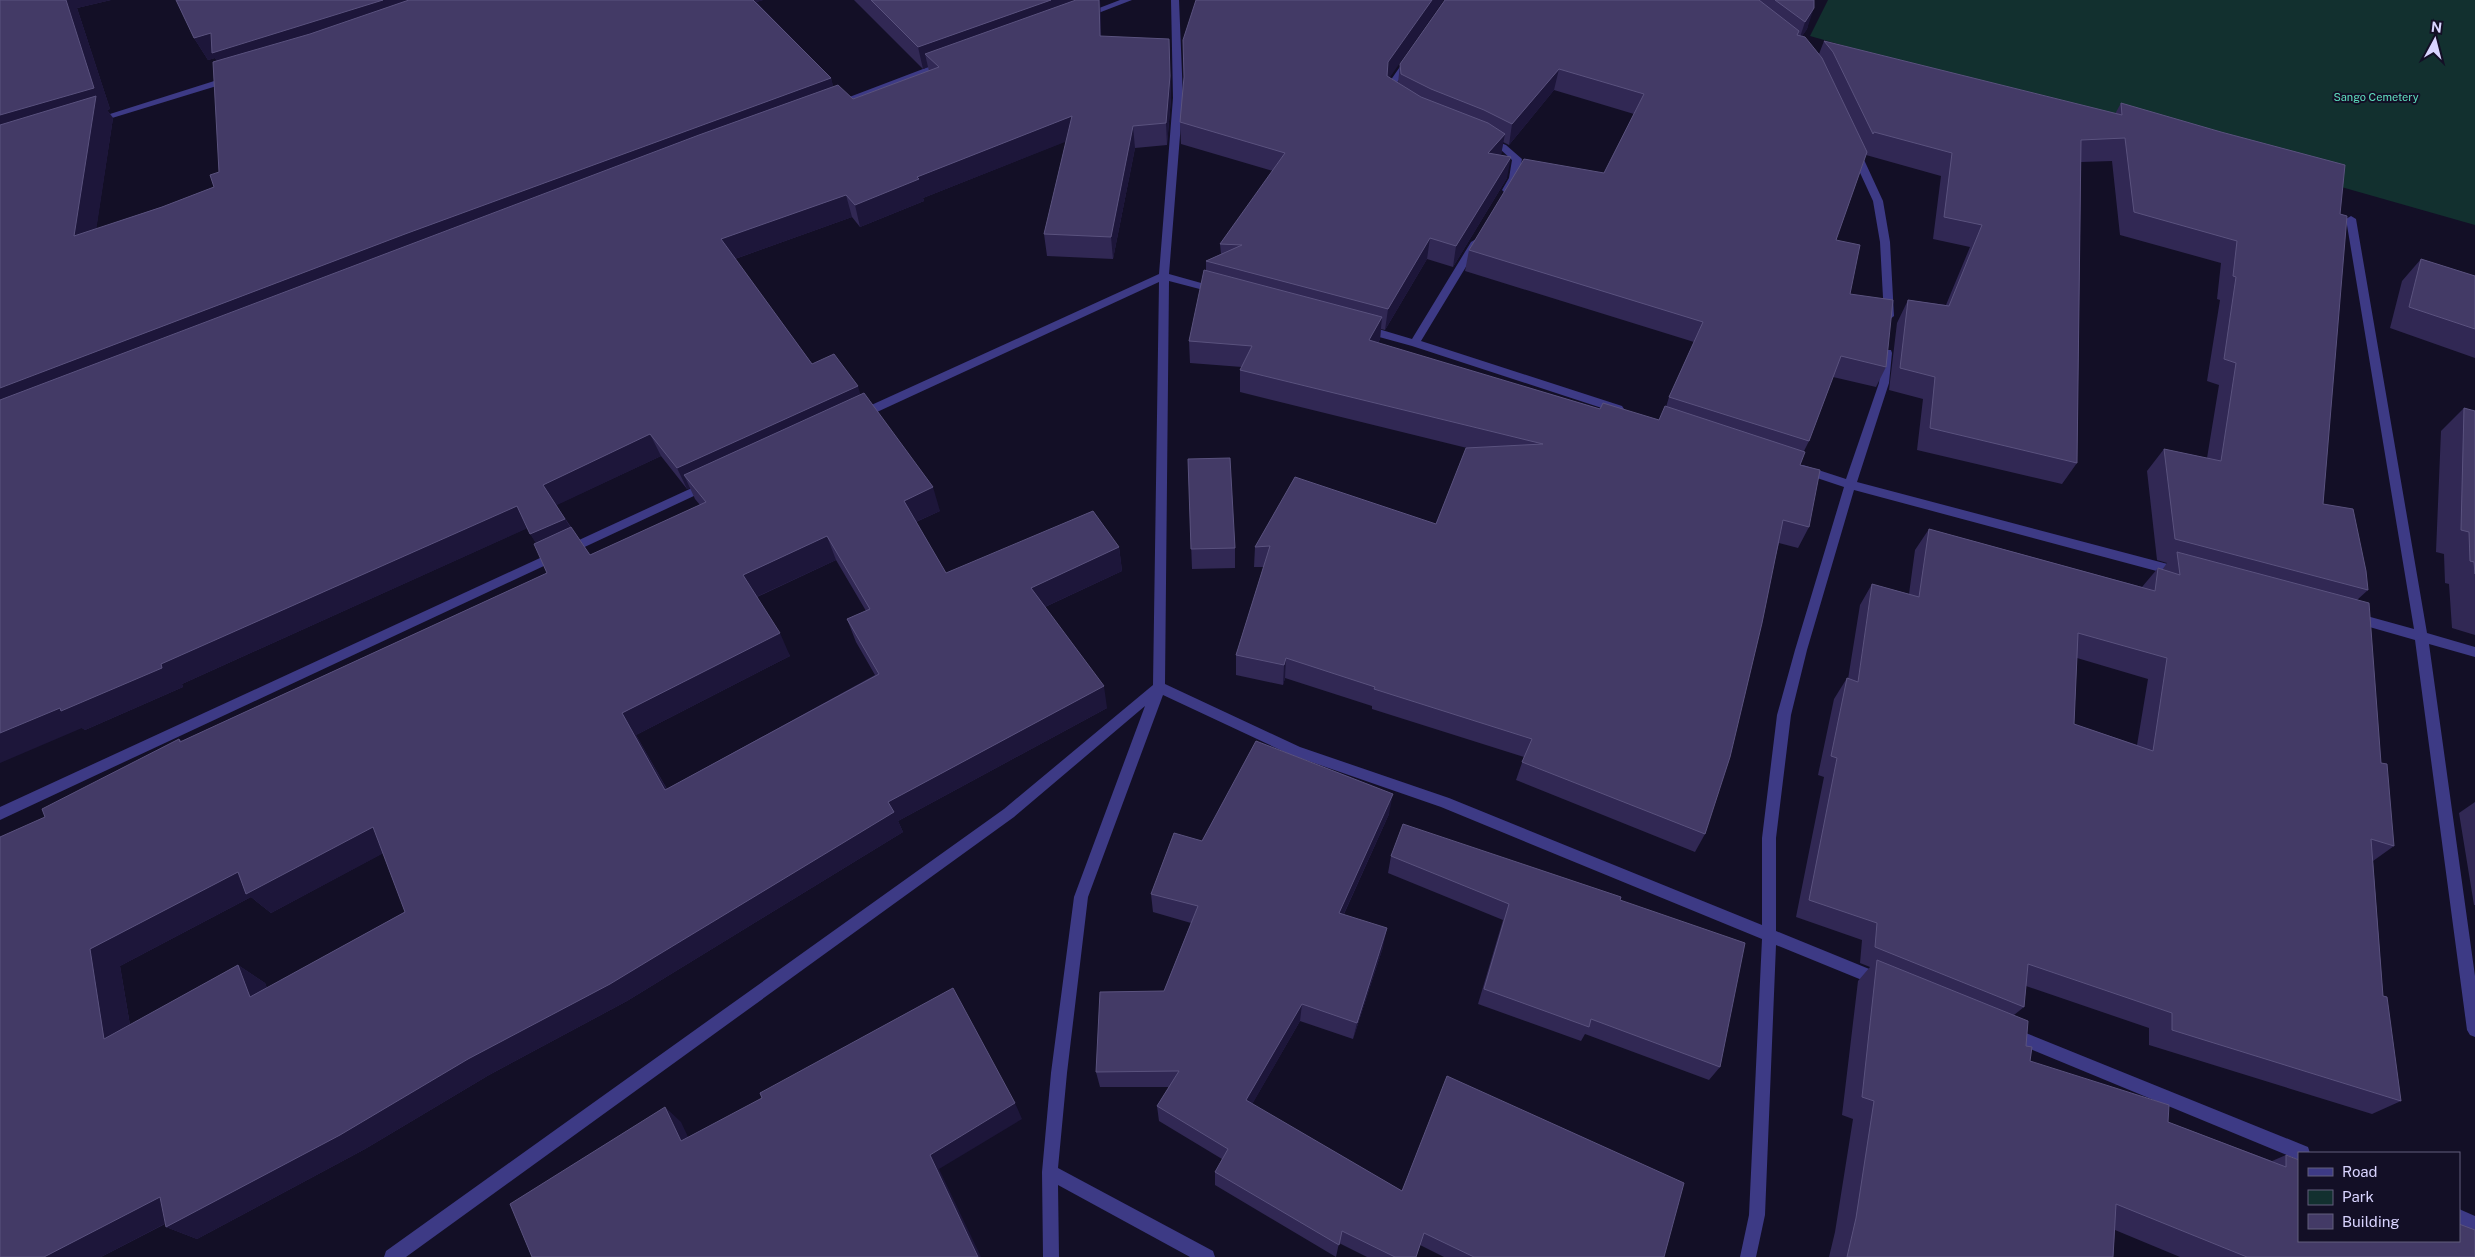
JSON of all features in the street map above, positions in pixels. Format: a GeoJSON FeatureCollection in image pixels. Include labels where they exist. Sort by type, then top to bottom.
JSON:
{"type":"FeatureCollection","features":[{"type":"Feature","properties":{"kind":"street"},"geometry":{"type":"LineString","coordinates":[[1073,19],[1128,0]]}},
{"type":"Feature","properties":{"kind":"street"},"geometry":{"type":"LineString","coordinates":[[1051,1257],[1050,1172],[1059,1073],[1081,897],[1159,687],[1164,276],[1178,98],[1175,0]]}},
{"type":"Feature","properties":{"kind":"street"},"geometry":{"type":"LineString","coordinates":[[1399,102],[1392,97],[1392,84],[1413,54]]}},
{"type":"Feature","properties":{"kind":"street"},"geometry":{"type":"LineString","coordinates":[[825,109],[954,60]]}},
{"type":"Feature","properties":{"kind":"street"},"geometry":{"type":"LineString","coordinates":[[83,124],[244,75]]}},
{"type":"Feature","properties":{"kind":"street"},"geometry":{"type":"LineString","coordinates":[[1478,137],[1503,147],[1516,159],[1514,178],[1499,203]]}},
{"type":"Feature","properties":{"kind":"street"},"geometry":{"type":"LineString","coordinates":[[1748,1257],[1757,1215],[1769,935],[1768,838],[1784,715],[1800,650],[1850,485],[1884,383],[1888,334],[1885,242],[1878,200],[1849,139]]}},
{"type":"Feature","properties":{"kind":"street"},"geometry":{"type":"LineString","coordinates":[[2351,219],[2421,635],[2475,1030]]}},
{"type":"Feature","properties":{"kind":"street"},"geometry":{"type":"LineString","coordinates":[[1416,342],[1479,236]]}},
{"type":"Feature","properties":{"kind":"street"},"geometry":{"type":"LineString","coordinates":[[848,421],[1164,276],[1229,293]]}},
{"type":"Feature","properties":{"kind":"street"},"geometry":{"type":"LineString","coordinates":[[1350,325],[1416,342],[1633,414]]}},
{"type":"Feature","properties":{"kind":"street"},"geometry":{"type":"LineString","coordinates":[[1793,466],[1850,485],[2192,575]]}},
{"type":"Feature","properties":{"kind":"street"},"geometry":{"type":"LineString","coordinates":[[0,814],[721,479]]}},
{"type":"Feature","properties":{"kind":"street"},"geometry":{"type":"LineString","coordinates":[[2345,615],[2421,635],[2475,652]]}},
{"type":"Feature","properties":{"kind":"street"},"geometry":{"type":"LineString","coordinates":[[1159,687],[1296,751],[1444,802],[1889,984]]}},
{"type":"Feature","properties":{"kind":"street"},"geometry":{"type":"LineString","coordinates":[[392,1257],[1008,813],[1159,687]]}},
{"type":"Feature","properties":{"kind":"street"},"geometry":{"type":"LineString","coordinates":[[1999,1029],[2300,1152]]}},
{"type":"Feature","properties":{"kind":"street"},"geometry":{"type":"LineString","coordinates":[[1050,1172],[1207,1257]]}},
{"type":"Feature","properties":{"kind":"street"},"geometry":{"type":"LineString","coordinates":[[2460,1217],[2475,1224]]}},
{"type":"Feature","properties":{"kind":"green space","name":"Sango Cemetery"},"geometry":{"type":"Polygon","coordinates":[[[1828,0],[2475,0],[2475,225],[1810,36],[1828,0]]]}},
{"type":"Feature","properties":{"kind":"building"},"geometry":{"type":"Polygon","coordinates":[[[0,0],[66,0],[94,88],[0,115],[0,0]]]}},
{"type":"Feature","properties":{"kind":"building"},"geometry":{"type":"Polygon","coordinates":[[[176,0],[383,0],[212,53],[211,33],[194,38],[176,0]]]}},
{"type":"Feature","properties":{"kind":"building"},"geometry":{"type":"Polygon","coordinates":[[[409,0],[753,0],[831,78],[405,234],[0,388],[0,125],[96,96],[74,236],[162,207],[214,187],[210,175],[219,172],[213,62],[310,34],[409,0]]]}},
{"type":"Feature","properties":{"kind":"building"},"geometry":{"type":"Polygon","coordinates":[[[871,0],[1051,0],[918,47],[871,0]]]}},
{"type":"Feature","properties":{"kind":"building"},"geometry":{"type":"Polygon","coordinates":[[[1076,0],[1099,0],[1100,36],[1169,39],[1170,76],[1166,123],[1133,126],[1111,237],[1044,234],[1072,116],[917,177],[919,179],[855,205],[846,195],[721,239],[812,364],[834,354],[858,386],[677,468],[650,434],[543,485],[565,519],[530,534],[517,506],[161,664],[162,668],[61,711],[60,708],[0,733],[0,400],[699,135],[838,85],[853,99],[939,67],[925,54],[1076,0]]]}},
{"type":"Feature","properties":{"kind":"building"},"geometry":{"type":"Polygon","coordinates":[[[1196,0],[1432,0],[1388,62],[1387,76],[1421,97],[1488,123],[1505,134],[1488,153],[1511,157],[1456,246],[1430,238],[1388,309],[1206,261],[1242,245],[1220,244],[1285,153],[1180,122],[1184,77],[1183,40],[1196,0]]]}},
{"type":"Feature","properties":{"kind":"building"},"geometry":{"type":"Polygon","coordinates":[[[1445,0],[1759,0],[1799,31],[1797,35],[1805,37],[1822,58],[1867,152],[1836,240],[1860,245],[1850,294],[1893,300],[1886,367],[1841,356],[1809,441],[1669,397],[1703,322],[1469,250],[1524,159],[1604,173],[1644,94],[1559,69],[1512,124],[1484,110],[1431,89],[1401,74],[1400,64],[1445,0]]]}},
{"type":"Feature","properties":{"kind":"building"},"geometry":{"type":"Polygon","coordinates":[[[1775,0],[1814,0],[1814,8],[1805,22],[1775,0]]]}},
{"type":"Feature","properties":{"kind":"building"},"geometry":{"type":"Polygon","coordinates":[[[1824,41],[2122,115],[2121,103],[2345,165],[2340,214],[2347,216],[2323,504],[2353,509],[2368,590],[2175,539],[2164,449],[2221,461],[2236,363],[2224,359],[2236,277],[2233,276],[2237,241],[2134,212],[2125,138],[2081,140],[2077,463],[1930,428],[1935,377],[1900,368],[1908,300],[1949,306],[1982,225],[1944,217],[1952,153],[1874,132],[1873,134],[1833,52],[1824,41]]]}},
{"type":"Feature","properties":{"kind":"building"},"geometry":{"type":"Polygon","coordinates":[[[2421,259],[2475,276],[2475,329],[2409,307],[2421,259]]]}},
{"type":"Feature","properties":{"kind":"building"},"geometry":{"type":"Polygon","coordinates":[[[1204,270],[1382,317],[1369,340],[1600,409],[1603,403],[1659,420],[1665,406],[1805,452],[1800,465],[1820,470],[1809,527],[1783,520],[1762,623],[1730,757],[1705,834],[1522,762],[1532,739],[1374,689],[1375,687],[1286,658],[1284,665],[1236,655],[1270,546],[1255,547],[1295,477],[1436,524],[1466,448],[1543,444],[1240,370],[1252,346],[1189,341],[1204,270]]]}},
{"type":"Feature","properties":{"kind":"building"},"geometry":{"type":"Polygon","coordinates":[[[864,393],[933,487],[904,501],[946,573],[1093,511],[1119,547],[1031,588],[1104,686],[888,802],[894,812],[610,984],[468,1059],[340,1135],[166,1227],[160,1197],[44,1257],[0,1257],[0,837],[45,817],[42,809],[179,739],[180,742],[547,573],[534,544],[571,527],[590,555],[706,502],[684,475],[864,393]],[[827,536],[743,575],[780,633],[622,713],[665,790],[879,674],[847,619],[870,609],[827,536]],[[373,827],[246,894],[238,872],[90,949],[104,1039],[238,965],[250,997],[405,912],[373,827]]]}},
{"type":"Feature","properties":{"kind":"building"},"geometry":{"type":"Polygon","coordinates":[[[2464,408],[2475,411],[2475,574],[2474,562],[2470,561],[2469,532],[2461,530],[2464,408]]]}},
{"type":"Feature","properties":{"kind":"building"},"geometry":{"type":"Polygon","coordinates":[[[1230,458],[1235,548],[1191,549],[1188,459],[1230,458]]]}},
{"type":"Feature","properties":{"kind":"building"},"geometry":{"type":"Polygon","coordinates":[[[1929,529],[2155,591],[2158,568],[2180,575],[2177,552],[2369,603],[2381,763],[2387,764],[2394,846],[2371,839],[2383,996],[2387,997],[2401,1101],[2172,1030],[2172,1013],[2028,964],[2024,1007],[1875,947],[1877,923],[1809,900],[1837,758],[1831,756],[1847,678],[1858,682],[1872,584],[1919,597],[1929,529]],[[2078,633],[2074,724],[2153,751],[2167,658],[2078,633]]]}},
{"type":"Feature","properties":{"kind":"building"},"geometry":{"type":"Polygon","coordinates":[[[1256,741],[1393,794],[1339,913],[1387,928],[1357,1023],[1302,1004],[1246,1100],[1402,1191],[1447,1076],[1684,1183],[1664,1257],[1474,1257],[1424,1233],[1416,1257],[1395,1257],[1342,1231],[1339,1245],[1215,1172],[1228,1149],[1157,1106],[1179,1071],[1096,1072],[1100,992],[1164,991],[1198,906],[1151,894],[1174,833],[1202,841],[1256,741]]]}},
{"type":"Feature","properties":{"kind":"building"},"geometry":{"type":"Polygon","coordinates":[[[1403,824],[1621,897],[1620,900],[1745,943],[1720,1067],[1591,1019],[1589,1027],[1484,989],[1509,904],[1391,856],[1403,824]]]}},
{"type":"Feature","properties":{"kind":"building"},"geometry":{"type":"Polygon","coordinates":[[[1877,960],[2028,1021],[2026,1046],[2032,1047],[2030,1061],[2169,1105],[2168,1122],[2286,1167],[2286,1155],[2298,1160],[2298,1242],[2460,1242],[2460,1224],[2475,1230],[2475,1257],[2247,1257],[2116,1204],[2113,1257],[1847,1257],[1856,1218],[1874,1101],[1862,1097],[1877,960]]]}},
{"type":"Feature","properties":{"kind":"building"},"geometry":{"type":"Polygon","coordinates":[[[953,988],[1015,1103],[930,1155],[978,1257],[532,1257],[510,1204],[665,1107],[681,1141],[762,1098],[760,1093],[953,988]]]}}]}
